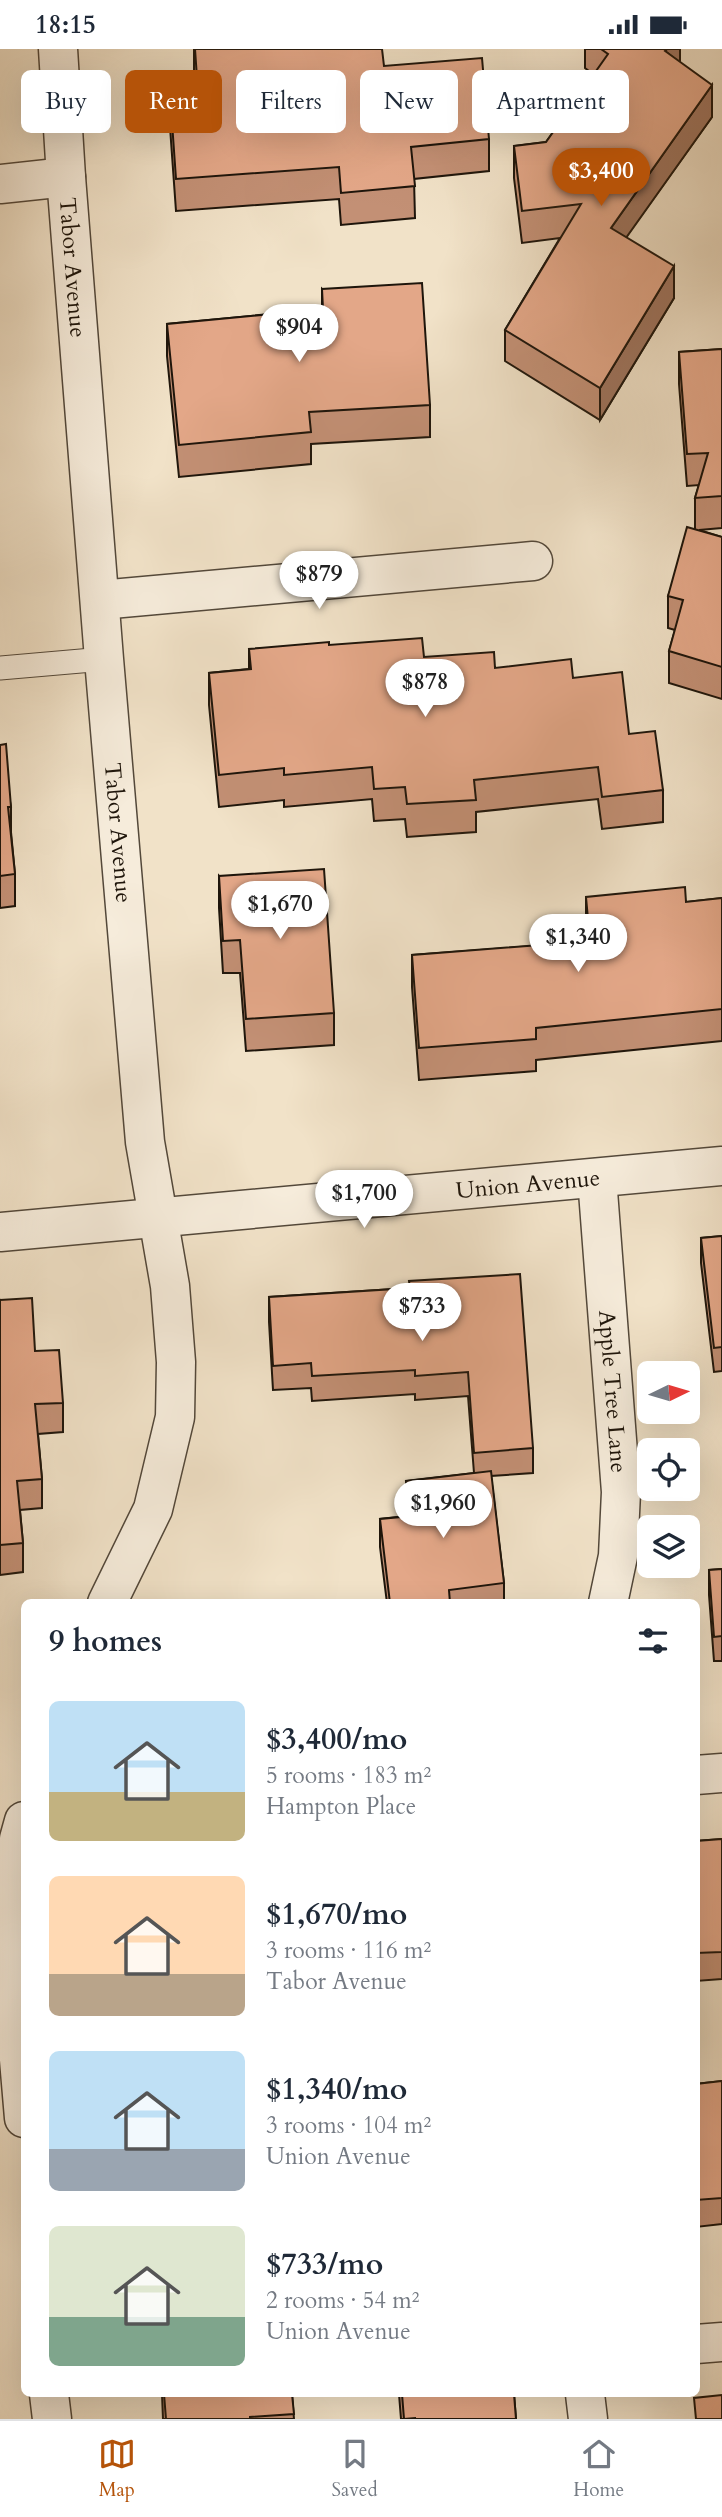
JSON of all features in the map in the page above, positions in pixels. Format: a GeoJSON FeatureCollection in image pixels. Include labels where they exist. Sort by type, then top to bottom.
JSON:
{"type":"FeatureCollection","features":[{"type":"Feature","properties":{"kind":"street","name":"Tabor Avenue"},"geometry":{"type":"LineString","coordinates":[[58,49],[104,659],[145,1142],[170,1286],[176,1362],[175,1417],[153,1509],[109,1599]]}},
{"type":"Feature","properties":{"kind":"street"},"geometry":{"type":"LineString","coordinates":[[0,184],[66,177]]}},
{"type":"Feature","properties":{"kind":"street"},"geometry":{"type":"LineString","coordinates":[[100,600],[533,561]]}},
{"type":"Feature","properties":{"kind":"street","name":"Union Avenue"},"geometry":{"type":"LineString","coordinates":[[0,1232],[722,1166]]}},
{"type":"Feature","properties":{"kind":"street","name":"Apple Tree Lane"},"geometry":{"type":"LineString","coordinates":[[597,1178],[621,1492],[618,1556],[609,1599]]}},
{"type":"Feature","properties":{"kind":"street"},"geometry":{"type":"LineString","coordinates":[[700,1775],[722,1773]]}},
{"type":"Feature","properties":{"kind":"street"},"geometry":{"type":"LineString","coordinates":[[21,1832],[9,1942],[21,2083]]}},
{"type":"Feature","properties":{"kind":"street"},"geometry":{"type":"LineString","coordinates":[[700,2344],[722,2342]]}},
{"type":"Feature","properties":{"kind":"street"},"geometry":{"type":"LineString","coordinates":[[49,2397],[52,2419]]}},
{"type":"Feature","properties":{"kind":"street"},"geometry":{"type":"LineString","coordinates":[[585,2397],[587,2419]]}},
{"type":"Feature","properties":{"kind":"lane"},"geometry":{"type":"LineString","coordinates":[[0,668],[104,659]]}},
{"type":"Feature","properties":{"kind":"building"},"geometry":{"type":"Polygon","coordinates":[[[195,49],[382,49],[384,66],[482,58],[483,70],[472,70],[472,133],[488,133],[489,139],[411,147],[415,186],[341,193],[339,167],[176,179],[173,133],[222,133],[222,70],[196,70],[195,49]]]}},
{"type":"Feature","properties":{"kind":"building"},"geometry":{"type":"Polygon","coordinates":[[[601,49],[667,49],[665,51],[712,85],[611,228],[674,266],[600,388],[505,330],[581,204],[522,211],[514,146],[546,142],[552,133],[629,133],[629,70],[597,70],[608,54],[601,49]]]}},
{"type":"Feature","properties":{"kind":"building"},"geometry":{"type":"Polygon","coordinates":[[[422,283],[430,405],[309,412],[311,432],[179,445],[167,324],[323,309],[322,289],[422,283]]]}},
{"type":"Feature","properties":{"kind":"building"},"geometry":{"type":"Polygon","coordinates":[[[722,349],[722,496],[695,498],[708,453],[687,454],[679,352],[722,349]]]}},
{"type":"Feature","properties":{"kind":"building"},"geometry":{"type":"Polygon","coordinates":[[[687,527],[722,537],[722,667],[669,651],[683,600],[668,596],[687,527]]]}},
{"type":"Feature","properties":{"kind":"building"},"geometry":{"type":"Polygon","coordinates":[[[422,638],[424,657],[494,652],[495,668],[571,659],[573,678],[622,672],[629,734],[655,731],[663,790],[602,797],[598,767],[474,780],[476,800],[407,804],[405,787],[374,789],[372,767],[284,775],[284,768],[219,775],[209,673],[251,669],[249,649],[422,638]]]}},
{"type":"Feature","properties":{"kind":"building"},"geometry":{"type":"Polygon","coordinates":[[[6,744],[11,807],[8,807],[15,874],[0,876],[0,745],[6,744]]]}},
{"type":"Feature","properties":{"kind":"building"},"geometry":{"type":"Polygon","coordinates":[[[324,869],[334,1013],[246,1019],[240,940],[223,941],[219,876],[324,869]]]}},
{"type":"Feature","properties":{"kind":"building"},"geometry":{"type":"Polygon","coordinates":[[[685,887],[686,902],[722,898],[722,1009],[536,1028],[536,1039],[419,1048],[412,955],[590,941],[586,897],[685,887]]]}},
{"type":"Feature","properties":{"kind":"building"},"geometry":{"type":"Polygon","coordinates":[[[722,1236],[722,1347],[714,1348],[701,1238],[722,1236]]]}},
{"type":"Feature","properties":{"kind":"building"},"geometry":{"type":"Polygon","coordinates":[[[520,1274],[533,1448],[474,1453],[468,1372],[415,1376],[415,1370],[312,1376],[311,1363],[273,1366],[269,1297],[410,1288],[409,1281],[520,1274]]]}},
{"type":"Feature","properties":{"kind":"building"},"geometry":{"type":"Polygon","coordinates":[[[32,1298],[35,1351],[59,1350],[63,1403],[35,1404],[42,1479],[17,1481],[23,1543],[0,1545],[0,1300],[32,1298]]]}},
{"type":"Feature","properties":{"kind":"building"},"geometry":{"type":"Polygon","coordinates":[[[491,1471],[504,1583],[449,1590],[450,1599],[390,1599],[380,1519],[411,1516],[406,1481],[491,1471]]]}},
{"type":"Feature","properties":{"kind":"building"},"geometry":{"type":"Polygon","coordinates":[[[722,1569],[722,1636],[714,1637],[709,1570],[722,1569]]]}},
{"type":"Feature","properties":{"kind":"building"},"geometry":{"type":"Polygon","coordinates":[[[722,1839],[722,1952],[700,1953],[700,1841],[722,1839]]]}},
{"type":"Feature","properties":{"kind":"building"},"geometry":{"type":"Polygon","coordinates":[[[722,2081],[722,2198],[700,2200],[700,2084],[722,2081]]]}},
{"type":"Feature","properties":{"kind":"building"},"geometry":{"type":"Polygon","coordinates":[[[722,2395],[722,2419],[696,2419],[694,2398],[722,2395]]]}},
{"type":"Feature","properties":{"kind":"building"},"geometry":{"type":"Polygon","coordinates":[[[164,2397],[292,2397],[294,2414],[250,2419],[166,2419],[164,2397]]]}},
{"type":"Feature","properties":{"kind":"building"},"geometry":{"type":"Polygon","coordinates":[[[402,2397],[514,2397],[516,2419],[404,2419],[402,2397]]]}}]}
